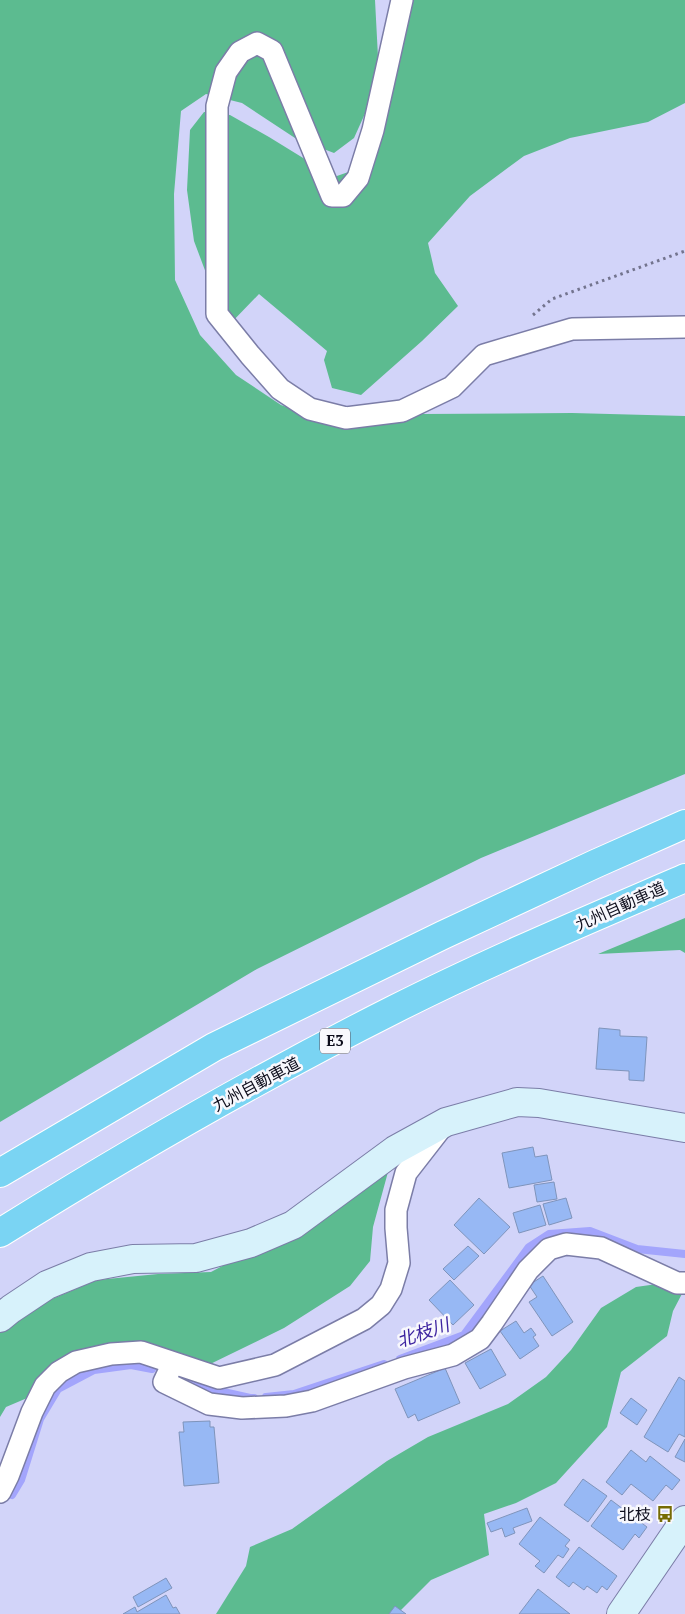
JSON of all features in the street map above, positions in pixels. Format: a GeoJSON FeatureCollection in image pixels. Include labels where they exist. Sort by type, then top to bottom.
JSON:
{"type":"FeatureCollection","features":[{"type":"Feature","properties":{"kind":"highway"},"geometry":{"type":"LineString","coordinates":[[0,1174],[214,1047],[443,935],[685,824]]}},
{"type":"Feature","properties":{"kind":"highway","name":"九州自動車道"},"geometry":{"type":"LineString","coordinates":[[0,1233],[198,1114],[394,1010],[483,966],[685,878]]}},
{"type":"Feature","properties":{"kind":"street"},"geometry":{"type":"LineString","coordinates":[[402,0],[370,138],[358,178],[342,196],[332,196],[272,51],[257,43],[240,52],[226,72],[217,106],[217,314],[250,356],[280,389],[310,408],[346,418],[402,411],[452,387],[484,355],[572,329],[685,327]]}},
{"type":"Feature","properties":{"kind":"street"},"geometry":{"type":"LineString","coordinates":[[0,1318],[47,1286],[91,1267],[133,1259],[196,1258],[251,1243],[293,1225],[395,1150],[446,1122],[517,1102],[539,1103],[685,1128]]}},
{"type":"Feature","properties":{"kind":"street"},"geometry":{"type":"LineString","coordinates":[[0,1492],[32,1412],[46,1386],[59,1372],[76,1362],[111,1354],[141,1352],[219,1378],[275,1365],[364,1318],[381,1305],[391,1289],[398,1263],[396,1210],[406,1173],[446,1122]]}},
{"type":"Feature","properties":{"kind":"street"},"geometry":{"type":"LineString","coordinates":[[173,1363],[164,1382],[208,1404],[242,1408],[286,1406],[312,1401],[404,1368],[453,1355],[460,1351],[480,1338],[492,1324],[528,1270],[549,1249],[566,1244],[601,1248],[631,1263],[660,1274],[677,1284],[685,1283]]}},
{"type":"Feature","properties":{"kind":"street"},"geometry":{"type":"LineString","coordinates":[[621,1614],[685,1520]]}},
{"type":"Feature","properties":{"kind":"path"},"geometry":{"type":"LineString","coordinates":[[530,318],[552,299],[685,252]]}},
{"type":"Feature","properties":{"kind":"green space"},"geometry":{"type":"Polygon","coordinates":[[[0,0],[375,0],[378,57],[368,107],[354,138],[334,153],[295,138],[242,103],[206,94],[181,111],[174,194],[175,280],[200,335],[236,375],[281,405],[335,424],[423,414],[572,413],[685,416],[685,774],[481,858],[257,969],[0,1122],[0,0]]]}},
{"type":"Feature","properties":{"kind":"green space"},"geometry":{"type":"Polygon","coordinates":[[[393,0],[685,0],[685,103],[648,122],[570,138],[524,156],[470,196],[428,243],[435,273],[458,306],[361,395],[332,388],[324,360],[327,351],[259,294],[229,325],[212,289],[194,241],[187,190],[190,130],[204,112],[230,115],[334,177],[360,168],[393,0]]]}},
{"type":"Feature","properties":{"kind":"green space"},"geometry":{"type":"Polygon","coordinates":[[[685,918],[685,953],[680,950],[598,954],[685,918]]]}},
{"type":"Feature","properties":{"kind":"green space"},"geometry":{"type":"Polygon","coordinates":[[[391,1161],[373,1227],[370,1261],[350,1286],[284,1328],[202,1368],[131,1367],[86,1373],[6,1407],[0,1417],[0,1326],[14,1315],[97,1280],[158,1274],[211,1272],[256,1248],[391,1161]]]}},
{"type":"Feature","properties":{"kind":"green space"},"geometry":{"type":"Polygon","coordinates":[[[685,1280],[685,1288],[673,1311],[667,1336],[621,1372],[607,1427],[556,1483],[516,1503],[484,1514],[489,1555],[431,1580],[397,1614],[216,1614],[246,1566],[250,1547],[292,1529],[387,1461],[428,1437],[508,1404],[546,1377],[571,1350],[601,1308],[636,1287],[685,1280]]]}},
{"type":"Feature","properties":{"kind":"building"},"geometry":{"type":"Polygon","coordinates":[[[599,1028],[620,1030],[620,1036],[647,1037],[644,1081],[629,1080],[629,1071],[596,1069],[599,1028]]]}},
{"type":"Feature","properties":{"kind":"building"},"geometry":{"type":"Polygon","coordinates":[[[533,1147],[535,1157],[547,1155],[552,1180],[509,1188],[502,1153],[533,1147]]]}},
{"type":"Feature","properties":{"kind":"building"},"geometry":{"type":"Polygon","coordinates":[[[554,1182],[557,1199],[537,1202],[534,1185],[554,1182]]]}},
{"type":"Feature","properties":{"kind":"building"},"geometry":{"type":"Polygon","coordinates":[[[479,1198],[510,1227],[484,1254],[454,1225],[479,1198]]]}},
{"type":"Feature","properties":{"kind":"building"},"geometry":{"type":"Polygon","coordinates":[[[566,1198],[572,1218],[549,1225],[543,1204],[566,1198]]]}},
{"type":"Feature","properties":{"kind":"building"},"geometry":{"type":"Polygon","coordinates":[[[540,1205],[546,1225],[519,1233],[513,1213],[540,1205]]]}},
{"type":"Feature","properties":{"kind":"building"},"geometry":{"type":"Polygon","coordinates":[[[468,1246],[479,1256],[454,1280],[443,1269],[468,1246]]]}},
{"type":"Feature","properties":{"kind":"building"},"geometry":{"type":"Polygon","coordinates":[[[543,1276],[573,1322],[552,1336],[529,1302],[537,1297],[529,1285],[543,1276]]]}},
{"type":"Feature","properties":{"kind":"building"},"geometry":{"type":"Polygon","coordinates":[[[450,1280],[474,1305],[453,1325],[429,1300],[450,1280]]]}},
{"type":"Feature","properties":{"kind":"building"},"geometry":{"type":"Polygon","coordinates":[[[516,1321],[524,1333],[531,1328],[536,1335],[533,1337],[539,1346],[520,1359],[500,1331],[516,1321]]]}},
{"type":"Feature","properties":{"kind":"building"},"geometry":{"type":"Polygon","coordinates":[[[491,1349],[506,1375],[480,1389],[465,1363],[491,1349]]]}},
{"type":"Feature","properties":{"kind":"building"},"geometry":{"type":"Polygon","coordinates":[[[445,1368],[460,1403],[418,1421],[415,1414],[408,1418],[395,1389],[445,1368]]]}},
{"type":"Feature","properties":{"kind":"building"},"geometry":{"type":"Polygon","coordinates":[[[679,1377],[685,1381],[685,1437],[679,1434],[668,1452],[644,1437],[679,1377]]]}},
{"type":"Feature","properties":{"kind":"building"},"geometry":{"type":"Polygon","coordinates":[[[631,1398],[647,1410],[637,1425],[620,1413],[631,1398]]]}},
{"type":"Feature","properties":{"kind":"building"},"geometry":{"type":"Polygon","coordinates":[[[210,1421],[210,1427],[214,1427],[219,1483],[184,1486],[179,1432],[184,1432],[183,1422],[210,1421]]]}},
{"type":"Feature","properties":{"kind":"building"},"geometry":{"type":"Polygon","coordinates":[[[685,1439],[685,1462],[675,1457],[685,1439]]]}},
{"type":"Feature","properties":{"kind":"building"},"geometry":{"type":"Polygon","coordinates":[[[631,1450],[646,1462],[650,1456],[680,1480],[672,1490],[666,1485],[653,1501],[631,1484],[622,1495],[606,1482],[631,1450]]]}},
{"type":"Feature","properties":{"kind":"building"},"geometry":{"type":"Polygon","coordinates":[[[583,1479],[607,1496],[588,1522],[564,1505],[583,1479]]]}},
{"type":"Feature","properties":{"kind":"building"},"geometry":{"type":"Polygon","coordinates":[[[611,1500],[647,1527],[639,1538],[635,1534],[623,1550],[591,1526],[611,1500]]]}},
{"type":"Feature","properties":{"kind":"building"},"geometry":{"type":"Polygon","coordinates":[[[527,1508],[532,1521],[513,1528],[515,1533],[505,1537],[502,1528],[491,1532],[487,1523],[527,1508]]]}},
{"type":"Feature","properties":{"kind":"building"},"geometry":{"type":"Polygon","coordinates":[[[540,1517],[570,1540],[565,1546],[569,1549],[563,1558],[558,1555],[544,1573],[535,1566],[540,1561],[519,1544],[540,1517]]]}},
{"type":"Feature","properties":{"kind":"building"},"geometry":{"type":"Polygon","coordinates":[[[579,1547],[617,1576],[607,1590],[602,1586],[597,1593],[587,1586],[584,1590],[573,1582],[569,1587],[556,1577],[579,1547]]]}},
{"type":"Feature","properties":{"kind":"building"},"geometry":{"type":"Polygon","coordinates":[[[166,1578],[172,1588],[138,1607],[133,1597],[166,1578]]]}},
{"type":"Feature","properties":{"kind":"building"},"geometry":{"type":"Polygon","coordinates":[[[538,1589],[570,1614],[519,1614],[538,1589]]]}},
{"type":"Feature","properties":{"kind":"building"},"geometry":{"type":"Polygon","coordinates":[[[166,1595],[173,1608],[176,1607],[180,1614],[123,1614],[135,1607],[137,1612],[166,1595]]]}},
{"type":"Feature","properties":{"kind":"building"},"geometry":{"type":"Polygon","coordinates":[[[395,1606],[406,1614],[389,1614],[395,1606]]]}},
{"type":"Feature","properties":{"kind":"waterway","name":"北枝川"},"geometry":{"type":"LineString","coordinates":[[400,1359],[464,1335],[529,1247],[549,1234],[590,1231],[637,1249],[685,1254]]}},
{"type":"Feature","properties":{"kind":"waterway","name":"北枝川"},"geometry":{"type":"LineString","coordinates":[[266,1397],[294,1394],[384,1364]]}},
{"type":"Feature","properties":{"kind":"waterway","name":"北枝川"},"geometry":{"type":"LineString","coordinates":[[12,1495],[21,1480],[40,1419],[58,1389],[94,1370],[131,1365],[152,1369]]}},
{"type":"Feature","properties":{"kind":"waterway","name":"北枝川"},"geometry":{"type":"LineString","coordinates":[[188,1384],[254,1398]]}},
{"type":"Feature","properties":{"kind":"place","name":"北枝"},"geometry":{"type":"Point","coordinates":[665,1514]}}]}
